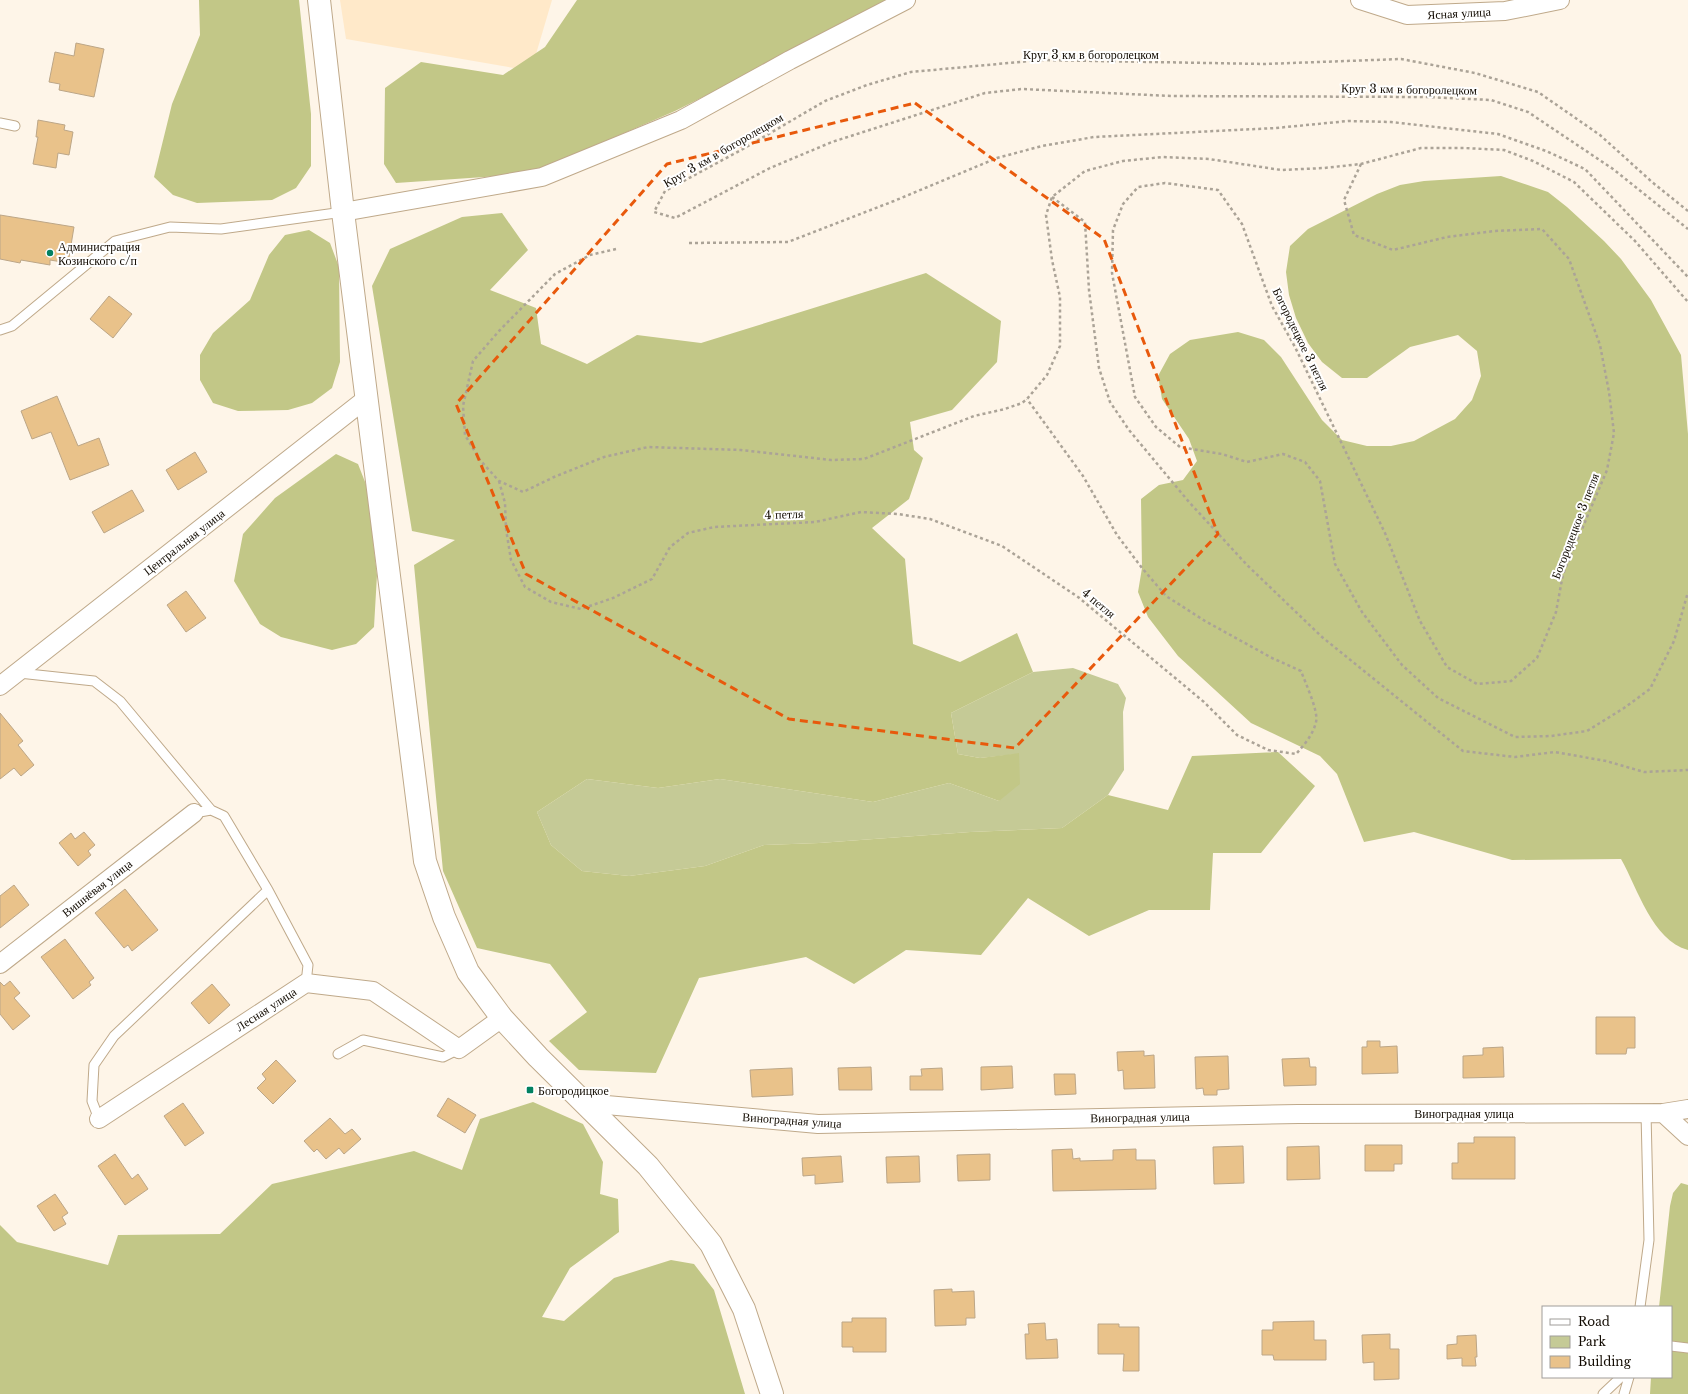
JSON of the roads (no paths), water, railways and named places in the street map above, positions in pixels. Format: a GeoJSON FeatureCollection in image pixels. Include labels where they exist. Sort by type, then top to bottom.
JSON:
{"type":"FeatureCollection","features":[{"type":"Feature","properties":{"kind":"street"},"geometry":{"type":"LineString","coordinates":[[319,0],[343,212],[425,861],[444,917],[468,972],[502,1018],[538,1058],[648,1166],[711,1244],[744,1310],[772,1394]]}},
{"type":"Feature","properties":{"kind":"street"},"geometry":{"type":"LineString","coordinates":[[343,212],[542,177],[681,120],[790,60],[906,0]]}},
{"type":"Feature","properties":{"kind":"street","name":"Ясная улица"},"geometry":{"type":"LineString","coordinates":[[1360,0],[1407,16],[1505,11],[1560,0]]}},
{"type":"Feature","properties":{"kind":"street","name":"Центральная улица"},"geometry":{"type":"LineString","coordinates":[[0,686],[367,398]]}},
{"type":"Feature","properties":{"kind":"street","name":"Вишнёвая улица"},"geometry":{"type":"LineString","coordinates":[[0,964],[202,811]]}},
{"type":"Feature","properties":{"kind":"street","name":"Лесная улица"},"geometry":{"type":"LineString","coordinates":[[99,1119],[306,983],[373,991],[459,1049]]}},
{"type":"Feature","properties":{"kind":"street"},"geometry":{"type":"LineString","coordinates":[[459,1049],[502,1018]]}},
{"type":"Feature","properties":{"kind":"street","name":"Виноградная улица"},"geometry":{"type":"LineString","coordinates":[[584,1103],[818,1124],[1290,1114],[1654,1113],[1688,1109]]}},
{"type":"Feature","properties":{"kind":"street"},"geometry":{"type":"LineString","coordinates":[[1654,1113],[1688,1136]]}},
{"type":"Feature","properties":{"kind":"lane"},"geometry":{"type":"LineString","coordinates":[[0,123],[15,126]]}},
{"type":"Feature","properties":{"kind":"lane"},"geometry":{"type":"LineString","coordinates":[[0,330],[12,326],[115,241],[170,227],[220,229],[343,212]]}},
{"type":"Feature","properties":{"kind":"lane"},"geometry":{"type":"LineString","coordinates":[[18,673],[94,681],[120,701],[202,811],[224,816],[268,890],[308,965],[306,983]]}},
{"type":"Feature","properties":{"kind":"lane"},"geometry":{"type":"LineString","coordinates":[[99,1119],[92,1101],[94,1065],[114,1036],[268,890]]}},
{"type":"Feature","properties":{"kind":"lane"},"geometry":{"type":"LineString","coordinates":[[338,1054],[362,1040],[443,1057],[459,1049]]}},
{"type":"Feature","properties":{"kind":"lane"},"geometry":{"type":"LineString","coordinates":[[1640,1306],[1649,1240],[1654,1113]]}},
{"type":"Feature","properties":{"kind":"lane"},"geometry":{"type":"LineString","coordinates":[[1672,1346],[1688,1348]]}},
{"type":"Feature","properties":{"kind":"lane"},"geometry":{"type":"LineString","coordinates":[[1603,1394],[1620,1378]]}},
{"type":"Feature","properties":{"kind":"lane"},"geometry":{"type":"LineString","coordinates":[[1624,1394],[1629,1378]]}},
{"type":"Feature","properties":{"kind":"place","name":"Администрация Козинского с/п"},"geometry":{"type":"Point","coordinates":[50,253]}},
{"type":"Feature","properties":{"kind":"place","name":"Богородицкое"},"geometry":{"type":"Point","coordinates":[530,1090]}}]}
